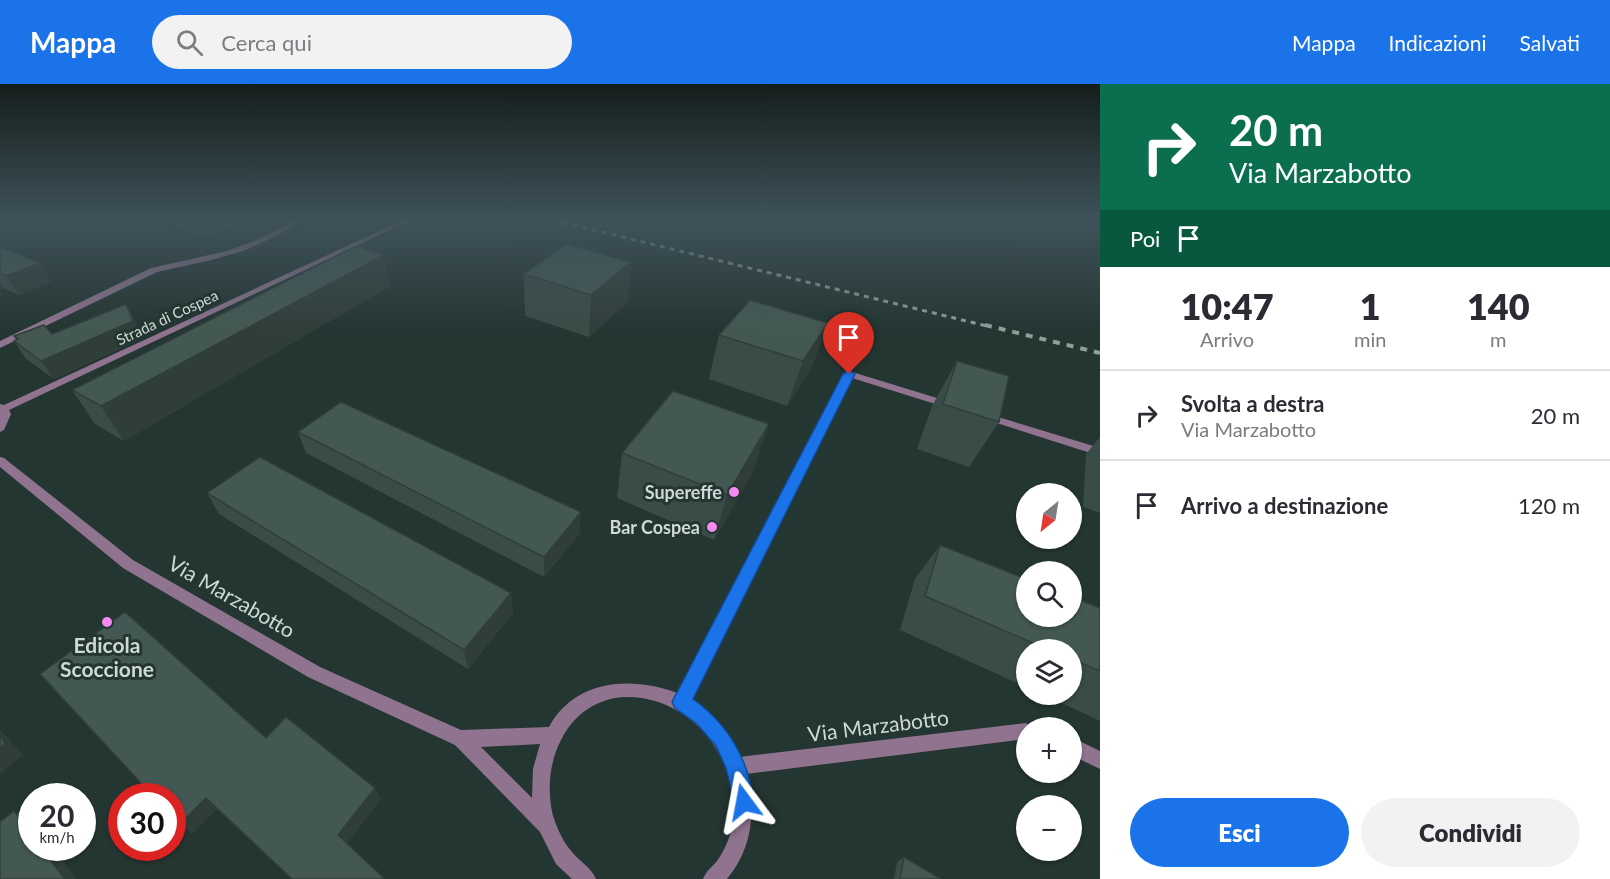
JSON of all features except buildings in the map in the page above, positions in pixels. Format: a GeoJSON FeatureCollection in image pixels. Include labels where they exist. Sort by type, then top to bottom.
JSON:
{"type":"FeatureCollection","features":[{"type":"Feature","properties":{"kind":"street"},"geometry":{"type":"LineString","coordinates":[[0,345],[22,337],[154,270],[211,257]]}},
{"type":"Feature","properties":{"kind":"street","name":"Strada di Cospea"},"geometry":{"type":"LineString","coordinates":[[1,408],[328,257]]}},
{"type":"Feature","properties":{"kind":"street"},"geometry":{"type":"LineString","coordinates":[[681,702],[849,374],[1100,452]]}},
{"type":"Feature","properties":{"kind":"street"},"geometry":{"type":"LineString","coordinates":[[0,428],[5,421],[6,414],[1,408]]}},
{"type":"Feature","properties":{"kind":"street","name":"Via Marzabotto"},"geometry":{"type":"LineString","coordinates":[[0,461],[128,564],[315,672],[461,739],[547,826]]}},
{"type":"Feature","properties":{"kind":"street","name":"Via Marzabotto"},"geometry":{"type":"LineString","coordinates":[[582,877],[563,857],[547,826],[540,793],[542,762],[552,735],[571,711],[595,695],[623,689],[652,691],[681,702],[704,718],[722,739],[736,766],[744,802],[740,838],[723,871],[713,879]]}},
{"type":"Feature","properties":{"kind":"street","name":"Via Marzabotto"},"geometry":{"type":"LineString","coordinates":[[736,766],[1016,732]]}},
{"type":"Feature","properties":{"kind":"street","name":"Via Marzabotto"},"geometry":{"type":"LineString","coordinates":[[461,739],[552,735]]}},
{"type":"Feature","properties":{"kind":"street"},"geometry":{"type":"LineString","coordinates":[[1082,751],[1100,760]]}},
{"type":"Feature","properties":{"kind":"railway"},"geometry":{"type":"LineString","coordinates":[[705,257],[991,327]]}},
{"type":"Feature","properties":{"kind":"railway"},"geometry":{"type":"LineString","coordinates":[[985,325],[1100,353]]}},
{"type":"Feature","properties":{"kind":"place","name":"Supereffe"},"geometry":{"type":"Point","coordinates":[734,492]}},
{"type":"Feature","properties":{"kind":"place","name":"Bar Cospea"},"geometry":{"type":"Point","coordinates":[712,527]}},
{"type":"Feature","properties":{"kind":"place","name":"Edicola Scoccione"},"geometry":{"type":"Point","coordinates":[107,622]}},
{"type":"Feature","properties":{"kind":"route"},"geometry":{"type":"LineString","coordinates":[[744,802],[736,766],[722,739],[704,718],[681,702],[849,374]]}}]}
